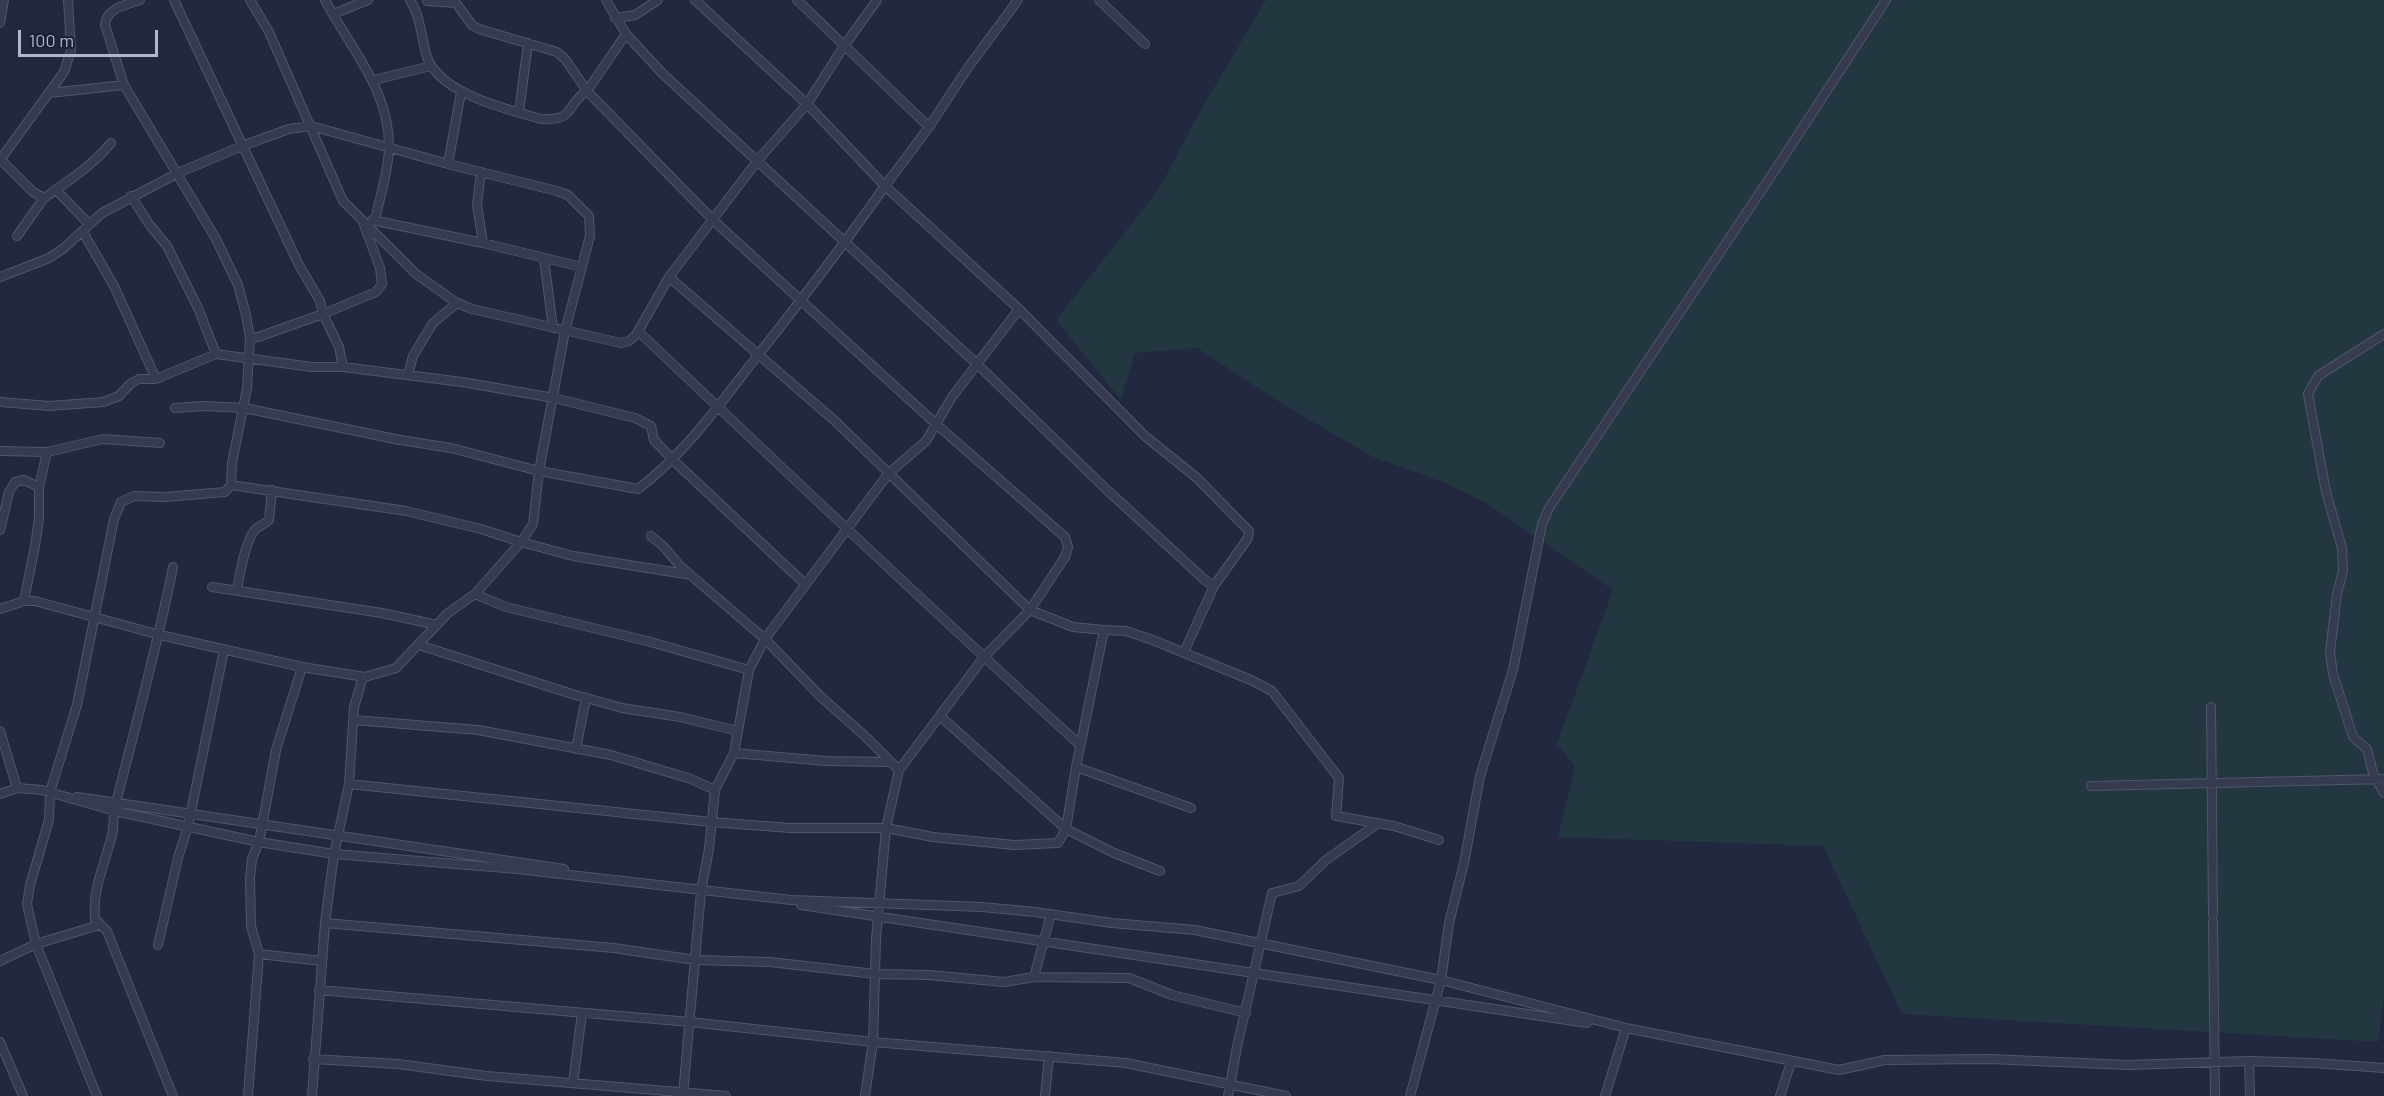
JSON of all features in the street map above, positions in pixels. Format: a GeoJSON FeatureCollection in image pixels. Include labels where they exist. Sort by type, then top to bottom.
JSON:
{"type":"FeatureCollection","features":[{"type":"Feature","properties":{"kind":"street"},"geometry":{"type":"LineString","coordinates":[[0,23],[4,0]]}},
{"type":"Feature","properties":{"kind":"street"},"geometry":{"type":"LineString","coordinates":[[44,198],[33,192],[0,160],[64,72],[71,50],[68,0]]}},
{"type":"Feature","properties":{"kind":"street"},"geometry":{"type":"LineString","coordinates":[[97,1096],[36,944],[27,904],[30,885],[49,820],[50,792],[77,705],[114,519],[121,502],[134,496],[220,494],[231,485],[232,463],[248,388],[250,338],[238,285],[216,239],[124,85],[105,25],[107,15],[140,0]]}},
{"type":"Feature","properties":{"kind":"street"},"geometry":{"type":"LineString","coordinates":[[174,0],[299,265],[320,301],[323,314],[339,347],[344,367]]}},
{"type":"Feature","properties":{"kind":"street"},"geometry":{"type":"LineString","coordinates":[[250,0],[269,32],[343,201],[416,274],[457,303],[495,316],[621,343],[629,341],[639,331],[669,277],[759,160],[807,104],[877,0]]}},
{"type":"Feature","properties":{"kind":"street"},"geometry":{"type":"LineString","coordinates":[[326,0],[374,80],[384,111],[389,148],[375,221]]}},
{"type":"Feature","properties":{"kind":"street"},"geometry":{"type":"LineString","coordinates":[[333,14],[368,0]]}},
{"type":"Feature","properties":{"kind":"street"},"geometry":{"type":"LineString","coordinates":[[410,0],[415,8],[431,66],[444,80],[461,92],[541,119],[555,120],[568,114],[581,94],[587,91],[626,34]]}},
{"type":"Feature","properties":{"kind":"street"},"geometry":{"type":"LineString","coordinates":[[415,8],[427,0],[456,3],[472,25],[479,30],[557,52],[565,59],[587,91],[713,220],[936,424],[1065,537],[1068,547],[1065,557],[1030,610],[984,657],[899,770],[886,828],[875,974],[873,1042],[865,1096]]}},
{"type":"Feature","properties":{"kind":"street"},"geometry":{"type":"LineString","coordinates":[[606,0],[626,34],[663,74],[759,160],[845,244],[978,365],[1114,496],[1214,586]]}},
{"type":"Feature","properties":{"kind":"street"},"geometry":{"type":"LineString","coordinates":[[615,18],[635,15],[658,0]]}},
{"type":"Feature","properties":{"kind":"street"},"geometry":{"type":"LineString","coordinates":[[695,0],[807,104],[885,186],[1019,309],[1144,436],[1197,478],[1249,531],[1248,538],[1214,586],[1184,652]]}},
{"type":"Feature","properties":{"kind":"street"},"geometry":{"type":"LineString","coordinates":[[797,0],[929,127]]}},
{"type":"Feature","properties":{"kind":"street"},"geometry":{"type":"LineString","coordinates":[[175,408],[204,406],[244,408],[400,440],[452,448],[539,471],[638,489],[673,460],[718,407],[845,244],[1018,0]]}},
{"type":"Feature","properties":{"kind":"street"},"geometry":{"type":"LineString","coordinates":[[1099,0],[1145,44]]}},
{"type":"Feature","properties":{"kind":"street"},"geometry":{"type":"LineString","coordinates":[[1410,1096],[1441,980],[1449,923],[1464,863],[1480,776],[1514,670],[1542,524],[1549,508],[1886,0]]}},
{"type":"Feature","properties":{"kind":"street"},"geometry":{"type":"LineString","coordinates":[[519,112],[528,42]]}},
{"type":"Feature","properties":{"kind":"street"},"geometry":{"type":"LineString","coordinates":[[374,80],[431,66]]}},
{"type":"Feature","properties":{"kind":"street"},"geometry":{"type":"LineString","coordinates":[[49,93],[124,85]]}},
{"type":"Feature","properties":{"kind":"street"},"geometry":{"type":"LineString","coordinates":[[448,164],[461,92]]}},
{"type":"Feature","properties":{"kind":"street"},"geometry":{"type":"LineString","coordinates":[[0,277],[49,258],[83,232],[102,213],[178,173],[289,129],[311,126],[557,191],[568,195],[579,205],[589,216],[590,223],[590,236],[565,331],[539,471],[532,524],[521,542],[475,594],[448,613],[396,668],[363,677],[224,650],[35,601],[24,601],[0,609]]}},
{"type":"Feature","properties":{"kind":"street"},"geometry":{"type":"LineString","coordinates":[[17,236],[44,198],[66,184],[100,156],[111,143]]}},
{"type":"Feature","properties":{"kind":"street"},"geometry":{"type":"LineString","coordinates":[[481,172],[477,205],[483,243]]}},
{"type":"Feature","properties":{"kind":"street"},"geometry":{"type":"LineString","coordinates":[[56,190],[89,224]]}},
{"type":"Feature","properties":{"kind":"street"},"geometry":{"type":"LineString","coordinates":[[131,196],[167,246],[198,308],[216,354]]}},
{"type":"Feature","properties":{"kind":"street"},"geometry":{"type":"LineString","coordinates":[[362,218],[483,243],[582,267]]}},
{"type":"Feature","properties":{"kind":"street"},"geometry":{"type":"LineString","coordinates":[[250,338],[306,322],[376,292],[382,284],[380,268],[362,218]]}},
{"type":"Feature","properties":{"kind":"street"},"geometry":{"type":"LineString","coordinates":[[83,232],[115,288],[156,379]]}},
{"type":"Feature","properties":{"kind":"street"},"geometry":{"type":"LineString","coordinates":[[544,259],[553,328]]}},
{"type":"Feature","properties":{"kind":"street"},"geometry":{"type":"LineString","coordinates":[[669,277],[835,421],[1030,610],[1073,627],[1126,631],[1184,652],[1272,691],[1339,778],[1336,816],[1394,826],[1439,840]]}},
{"type":"Feature","properties":{"kind":"street"},"geometry":{"type":"LineString","coordinates":[[408,375],[413,356],[433,323],[457,303]]}},
{"type":"Feature","properties":{"kind":"street"},"geometry":{"type":"LineString","coordinates":[[683,1094],[701,891],[709,849],[715,790],[734,753],[749,670],[765,639],[805,584],[849,529],[888,474],[926,441],[952,397],[1019,309]]}},
{"type":"Feature","properties":{"kind":"street"},"geometry":{"type":"LineString","coordinates":[[639,331],[849,529],[888,570],[1080,745]]}},
{"type":"Feature","properties":{"kind":"street"},"geometry":{"type":"LineString","coordinates":[[2384,334],[2318,376],[2308,394],[2326,492],[2342,548],[2343,571],[2337,594],[2330,652],[2333,674],[2353,737],[2367,749],[2384,793]]}},
{"type":"Feature","properties":{"kind":"street"},"geometry":{"type":"LineString","coordinates":[[0,402],[50,406],[88,404],[119,396],[130,384],[139,379],[156,379],[216,354],[312,368],[344,367],[462,382],[554,398],[635,418],[651,426],[654,440],[673,460],[805,584]]}},
{"type":"Feature","properties":{"kind":"street"},"geometry":{"type":"LineString","coordinates":[[0,451],[47,453],[103,439],[160,443]]}},
{"type":"Feature","properties":{"kind":"street"},"geometry":{"type":"LineString","coordinates":[[24,601],[39,518],[39,487],[47,453]]}},
{"type":"Feature","properties":{"kind":"street"},"geometry":{"type":"LineString","coordinates":[[0,530],[9,492],[15,482],[24,480],[39,487]]}},
{"type":"Feature","properties":{"kind":"street"},"geometry":{"type":"LineString","coordinates":[[231,485],[406,511],[481,529],[573,556],[691,574]]}},
{"type":"Feature","properties":{"kind":"street"},"geometry":{"type":"LineString","coordinates":[[237,591],[239,572],[250,539],[256,528],[268,520],[272,490]]}},
{"type":"Feature","properties":{"kind":"street"},"geometry":{"type":"LineString","coordinates":[[651,536],[739,618],[765,639],[820,696],[867,737],[899,770]]}},
{"type":"Feature","properties":{"kind":"street"},"geometry":{"type":"LineString","coordinates":[[173,567],[160,634],[115,811],[112,833],[96,890],[94,908],[95,919],[107,931],[173,1096]]}},
{"type":"Feature","properties":{"kind":"street"},"geometry":{"type":"LineString","coordinates":[[212,587],[382,613],[437,626]]}},
{"type":"Feature","properties":{"kind":"street"},"geometry":{"type":"LineString","coordinates":[[475,594],[506,606],[647,641],[749,670]]}},
{"type":"Feature","properties":{"kind":"street"},"geometry":{"type":"LineString","coordinates":[[349,784],[711,822],[790,828],[886,828],[933,837],[1037,846],[1058,843],[1066,829],[1080,745],[1104,630]]}},
{"type":"Feature","properties":{"kind":"street"},"geometry":{"type":"LineString","coordinates":[[419,645],[622,708],[680,717],[738,731]]}},
{"type":"Feature","properties":{"kind":"street"},"geometry":{"type":"LineString","coordinates":[[158,945],[178,858],[188,826],[224,650]]}},
{"type":"Feature","properties":{"kind":"street"},"geometry":{"type":"LineString","coordinates":[[248,1096],[259,954],[251,926],[252,859],[259,842],[276,750],[303,667]]}},
{"type":"Feature","properties":{"kind":"street"},"geometry":{"type":"LineString","coordinates":[[312,1096],[325,923],[334,854],[349,784],[354,707],[363,677]]}},
{"type":"Feature","properties":{"kind":"street"},"geometry":{"type":"LineString","coordinates":[[576,749],[586,698]]}},
{"type":"Feature","properties":{"kind":"street"},"geometry":{"type":"LineString","coordinates":[[2211,707],[2215,1096]]}},
{"type":"Feature","properties":{"kind":"street"},"geometry":{"type":"LineString","coordinates":[[940,716],[1066,829],[1114,853],[1160,872]]}},
{"type":"Feature","properties":{"kind":"street"},"geometry":{"type":"LineString","coordinates":[[354,720],[477,730],[576,749],[647,764],[715,790]]}},
{"type":"Feature","properties":{"kind":"street"},"geometry":{"type":"LineString","coordinates":[[0,731],[17,788]]}},
{"type":"Feature","properties":{"kind":"street"},"geometry":{"type":"LineString","coordinates":[[734,753],[890,762]]}},
{"type":"Feature","properties":{"kind":"street"},"geometry":{"type":"LineString","coordinates":[[1076,766],[1191,808]]}},
{"type":"Feature","properties":{"kind":"street"},"geometry":{"type":"LineString","coordinates":[[2091,786],[2380,779]]}},
{"type":"Feature","properties":{"kind":"street"},"geometry":{"type":"LineString","coordinates":[[17,788],[1626,1028]]}},
{"type":"Feature","properties":{"kind":"street"},"geometry":{"type":"LineString","coordinates":[[0,794],[17,788],[50,792],[115,811],[259,842],[334,854],[517,869],[791,900],[982,907],[1112,923],[1195,930],[1234,940],[1260,942],[1441,980],[1626,1028],[1839,1070],[1885,1060],[1990,1059],[2128,1065],[2191,1061],[2215,1063],[2249,1061],[2384,1068]]}},
{"type":"Feature","properties":{"kind":"street"},"geometry":{"type":"LineString","coordinates":[[1228,1096],[1272,894],[1299,886],[1326,860],[1377,824]]}},
{"type":"Feature","properties":{"kind":"street"},"geometry":{"type":"LineString","coordinates":[[1034,977],[1051,914]]}},
{"type":"Feature","properties":{"kind":"street"},"geometry":{"type":"LineString","coordinates":[[325,923],[614,948],[695,960],[770,962],[875,974],[929,975],[1004,982],[1034,977],[1129,978],[1172,995],[1246,1013]]}},
{"type":"Feature","properties":{"kind":"street"},"geometry":{"type":"LineString","coordinates":[[0,962],[36,944],[99,925]]}},
{"type":"Feature","properties":{"kind":"street"},"geometry":{"type":"LineString","coordinates":[[259,954],[322,961]]}},
{"type":"Feature","properties":{"kind":"street"},"geometry":{"type":"LineString","coordinates":[[320,990],[690,1022],[873,1042],[1126,1063],[1286,1096]]}},
{"type":"Feature","properties":{"kind":"street"},"geometry":{"type":"LineString","coordinates":[[573,1083],[582,1013]]}},
{"type":"Feature","properties":{"kind":"street"},"geometry":{"type":"LineString","coordinates":[[1605,1096],[1626,1028]]}},
{"type":"Feature","properties":{"kind":"street"},"geometry":{"type":"LineString","coordinates":[[0,1042],[23,1096]]}},
{"type":"Feature","properties":{"kind":"street"},"geometry":{"type":"LineString","coordinates":[[1045,1096],[1049,1056]]}},
{"type":"Feature","properties":{"kind":"street"},"geometry":{"type":"LineString","coordinates":[[313,1059],[398,1064],[487,1076],[726,1096]]}},
{"type":"Feature","properties":{"kind":"street"},"geometry":{"type":"LineString","coordinates":[[2249,1061],[2250,1096]]}},
{"type":"Feature","properties":{"kind":"street"},"geometry":{"type":"LineString","coordinates":[[1780,1096],[1791,1062]]}},
{"type":"Feature","properties":{"kind":"shaded area"},"geometry":{"type":"Polygon","coordinates":[[[1266,0],[2384,0],[2384,994],[2378,1042],[1902,1014],[1823,846],[1558,837],[1575,766],[1557,744],[1613,590],[1486,503],[1443,482],[1373,457],[1284,405],[1197,348],[1135,353],[1121,400],[1056,320],[1159,189],[1200,111],[1266,0]]]}}]}
